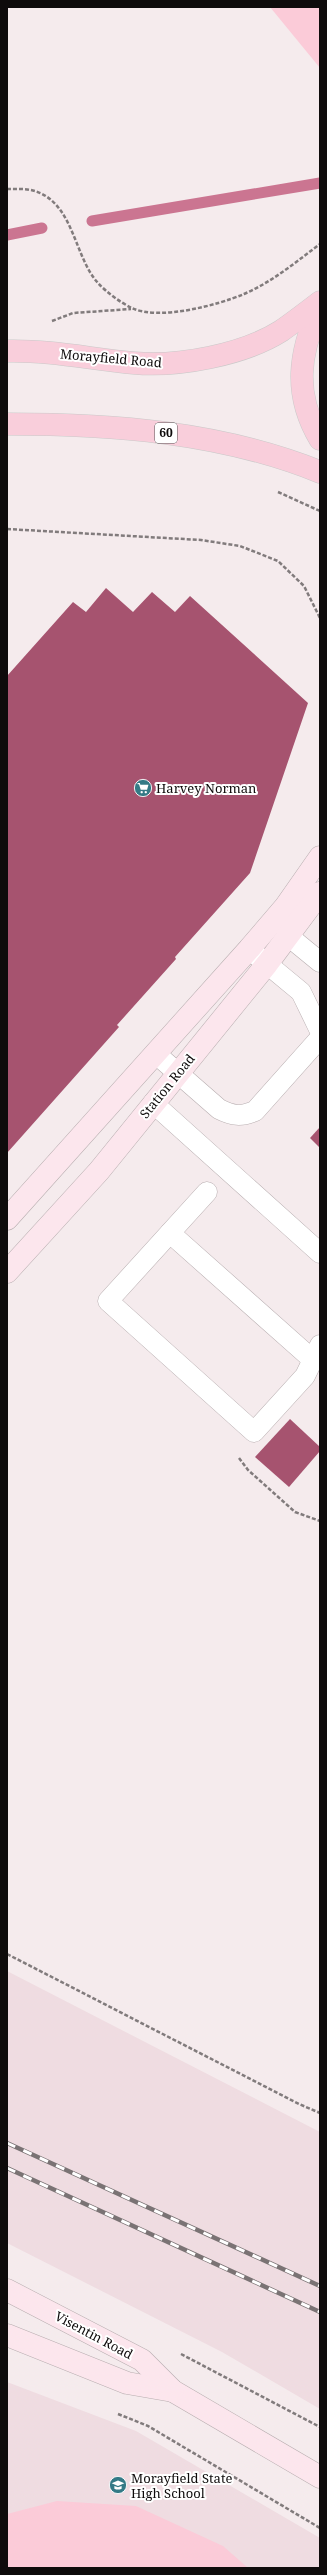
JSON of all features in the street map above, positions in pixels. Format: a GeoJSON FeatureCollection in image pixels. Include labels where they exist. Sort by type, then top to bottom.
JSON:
{"type":"FeatureCollection","features":[{"type":"Feature","properties":{"kind":"main road","name":"Morayfield Road"},"geometry":{"type":"LineString","coordinates":[[13,350],[58,353],[135,363],[168,363],[200,359],[256,343],[280,332],[320,302]]}},
{"type":"Feature","properties":{"kind":"main road"},"geometry":{"type":"LineString","coordinates":[[320,307],[307,334],[302,358],[302,380],[304,403],[312,425],[320,439]]}},
{"type":"Feature","properties":{"kind":"main road","name":"60"},"geometry":{"type":"LineString","coordinates":[[7,424],[82,424],[139,429],[196,438],[252,451],[320,472]]}},
{"type":"Feature","properties":{"kind":"main road"},"geometry":{"type":"LineString","coordinates":[[7,1219],[249,949],[285,907],[320,857]]}},
{"type":"Feature","properties":{"kind":"main road","name":"Station Road"},"geometry":{"type":"LineString","coordinates":[[7,1272],[99,1171],[267,964],[287,935],[320,893]]}},
{"type":"Feature","properties":{"kind":"main road","name":"Visentin Road"},"geometry":{"type":"LineString","coordinates":[[7,2290],[142,2360],[173,2391],[320,2477]]}},
{"type":"Feature","properties":{"kind":"main road","name":"Visentin Road"},"geometry":{"type":"LineString","coordinates":[[7,2335],[127,2383],[173,2391]]}},
{"type":"Feature","properties":{"kind":"lane"},"geometry":{"type":"LineString","coordinates":[[287,935],[320,962]]}},
{"type":"Feature","properties":{"kind":"lane"},"geometry":{"type":"LineString","coordinates":[[249,949],[301,992],[320,1031]]}},
{"type":"Feature","properties":{"kind":"lane"},"geometry":{"type":"LineString","coordinates":[[156,1054],[219,1109],[231,1115],[244,1116],[254,1111],[320,1038]]}},
{"type":"Feature","properties":{"kind":"lane"},"geometry":{"type":"LineString","coordinates":[[153,1103],[320,1253]]}},
{"type":"Feature","properties":{"kind":"lane"},"geometry":{"type":"LineString","coordinates":[[170,1233],[316,1353],[305,1376],[254,1432],[108,1301],[207,1192]]}},
{"type":"Feature","properties":{"kind":"path"},"geometry":{"type":"LineString","coordinates":[[7,189],[25,189],[40,193],[52,203],[62,214],[82,260],[98,283],[132,309]]}},
{"type":"Feature","properties":{"kind":"path"},"geometry":{"type":"LineString","coordinates":[[13,350],[34,327],[73,313],[132,309],[170,313],[206,306],[244,294],[279,274],[320,244]]}},
{"type":"Feature","properties":{"kind":"path"},"geometry":{"type":"LineString","coordinates":[[278,492],[320,511]]}},
{"type":"Feature","properties":{"kind":"path"},"geometry":{"type":"LineString","coordinates":[[7,529],[201,540],[240,546],[278,561],[304,586],[320,618]]}},
{"type":"Feature","properties":{"kind":"path"},"geometry":{"type":"LineString","coordinates":[[254,1432],[239,1449],[238,1458],[248,1470],[295,1512],[320,1521]]}},
{"type":"Feature","properties":{"kind":"path"},"geometry":{"type":"LineString","coordinates":[[7,1954],[299,2104],[320,2113]]}},
{"type":"Feature","properties":{"kind":"path"},"geometry":{"type":"LineString","coordinates":[[111,2411],[148,2426],[320,2528]]}},
{"type":"Feature","properties":{"kind":"shaded area"},"geometry":{"type":"Polygon","coordinates":[[[270,7],[320,7],[320,68],[270,7]]]}},
{"type":"Feature","properties":{"kind":"shaded area"},"geometry":{"type":"Polygon","coordinates":[[[7,1971],[320,2132],[320,2409],[222,2352],[7,2243],[7,1971]]]}},
{"type":"Feature","properties":{"kind":"shaded area","name":"Morayfield State High School"},"geometry":{"type":"Polygon","coordinates":[[[7,2382],[136,2431],[320,2538],[320,2568],[7,2568],[7,2382]]]}},
{"type":"Feature","properties":{"kind":"shaded area"},"geometry":{"type":"Polygon","coordinates":[[[57,2501],[136,2506],[223,2546],[248,2568],[7,2568],[7,2514],[57,2501]]]}},
{"type":"Feature","properties":{"kind":"building","name":"Harvey Norman"},"geometry":{"type":"Polygon","coordinates":[[[106,588],[133,612],[152,592],[175,612],[190,596],[308,703],[250,873],[117,1025],[119,1027],[7,1153],[7,676],[73,602],[86,612],[106,588]]]}},
{"type":"Feature","properties":{"kind":"building"},"geometry":{"type":"Polygon","coordinates":[[[320,1127],[320,1148],[310,1138],[320,1127]]]}},
{"type":"Feature","properties":{"kind":"building"},"geometry":{"type":"Polygon","coordinates":[[[290,1419],[320,1447],[320,1451],[289,1487],[255,1457],[290,1419]]]}},
{"type":"Feature","properties":{"kind":"waterway"},"geometry":{"type":"LineString","coordinates":[[92,221],[320,183]]}},
{"type":"Feature","properties":{"kind":"waterway"},"geometry":{"type":"LineString","coordinates":[[7,235],[42,228]]}},
{"type":"Feature","properties":{"kind":"railway"},"geometry":{"type":"LineString","coordinates":[[7,2143],[320,2286]]}},
{"type":"Feature","properties":{"kind":"railway"},"geometry":{"type":"LineString","coordinates":[[7,2168],[320,2312]]}},
{"type":"Feature","properties":{"kind":"place","name":"Harvey Norman"},"geometry":{"type":"Point","coordinates":[143,788]}},
{"type":"Feature","properties":{"kind":"place","name":"Morayfield State High School"},"geometry":{"type":"Point","coordinates":[118,2485]}}]}
